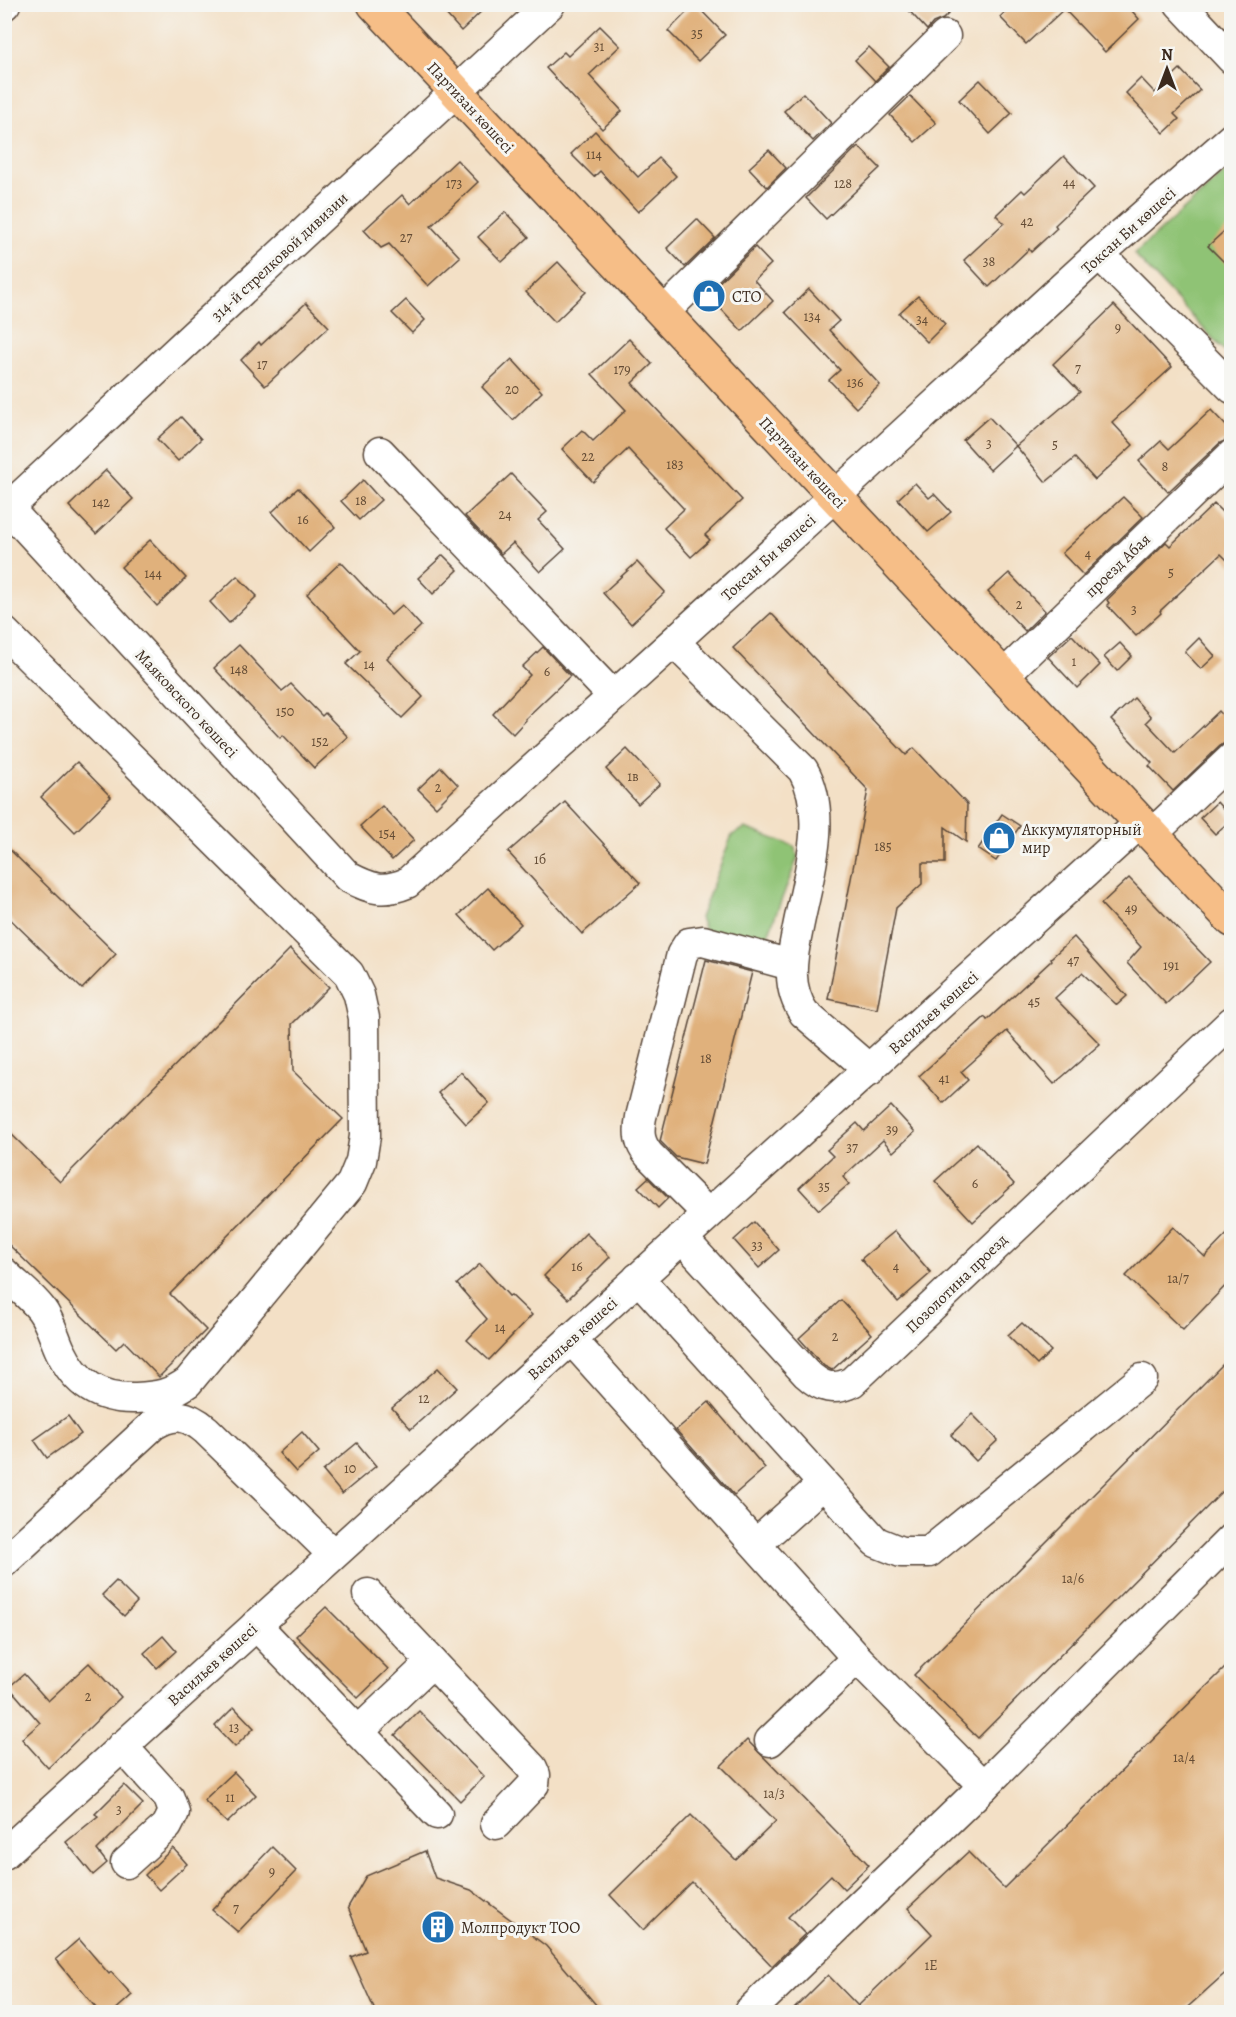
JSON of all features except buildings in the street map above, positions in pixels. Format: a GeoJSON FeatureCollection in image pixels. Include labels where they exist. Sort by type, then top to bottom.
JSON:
{"type":"FeatureCollection","features":[{"type":"Feature","properties":{"kind":"main road","name":"Партизан көшесі"},"geometry":{"type":"LineString","coordinates":[[374,4],[1232,920]]}},
{"type":"Feature","properties":{"kind":"street","name":"314-й стрелковой дивизии"},"geometry":{"type":"LineString","coordinates":[[6,506],[550,4]]}},
{"type":"Feature","properties":{"kind":"street"},"geometry":{"type":"LineString","coordinates":[[1180,4],[1232,59]]}},
{"type":"Feature","properties":{"kind":"street"},"geometry":{"type":"LineString","coordinates":[[663,313],[945,36]]}},
{"type":"Feature","properties":{"kind":"street","name":"Токсан Би көшесі"},"geometry":{"type":"LineString","coordinates":[[378,890],[394,888],[407,883],[1100,254],[1232,138]]}},
{"type":"Feature","properties":{"kind":"street"},"geometry":{"type":"LineString","coordinates":[[1100,254],[1232,388]]}},
{"type":"Feature","properties":{"kind":"street"},"geometry":{"type":"LineString","coordinates":[[380,452],[614,696]]}},
{"type":"Feature","properties":{"kind":"street","name":"проезд Абая"},"geometry":{"type":"LineString","coordinates":[[1003,676],[1232,455]]}},
{"type":"Feature","properties":{"kind":"street","name":"Маяковского көшесі"},"geometry":{"type":"LineString","coordinates":[[6,506],[348,877],[378,890]]}},
{"type":"Feature","properties":{"kind":"street"},"geometry":{"type":"LineString","coordinates":[[4,632],[349,974],[359,995],[364,1018],[365,1136],[361,1161],[352,1183],[188,1382],[174,1392],[154,1397],[113,1397],[97,1392],[82,1382],[70,1368],[41,1309],[4,1274]]}},
{"type":"Feature","properties":{"kind":"street"},"geometry":{"type":"LineString","coordinates":[[674,642],[803,770],[809,782],[815,810],[814,841],[791,965],[794,991],[804,1013],[870,1070]]}},
{"type":"Feature","properties":{"kind":"street","name":"Васильев көшесі"},"geometry":{"type":"LineString","coordinates":[[4,1854],[708,1214],[1146,828],[1232,758]]}},
{"type":"Feature","properties":{"kind":"street"},"geometry":{"type":"LineString","coordinates":[[708,1214],[649,1155],[642,1147],[639,1138],[641,1117],[682,954],[689,943],[703,941],[791,965]]}},
{"type":"Feature","properties":{"kind":"street","name":"Позолотина проезд"},"geometry":{"type":"LineString","coordinates":[[682,1238],[807,1374],[817,1383],[829,1388],[841,1388],[861,1374],[1232,1022]]}},
{"type":"Feature","properties":{"kind":"street"},"geometry":{"type":"LineString","coordinates":[[638,1278],[876,1542],[901,1552],[929,1552],[1142,1379]]}},
{"type":"Feature","properties":{"kind":"street"},"geometry":{"type":"LineString","coordinates":[[571,1339],[857,1658],[984,1786]]}},
{"type":"Feature","properties":{"kind":"street"},"geometry":{"type":"LineString","coordinates":[[4,1562],[153,1425],[165,1418],[179,1416],[194,1420],[206,1430],[333,1554]]}},
{"type":"Feature","properties":{"kind":"street"},"geometry":{"type":"LineString","coordinates":[[756,1544],[823,1484]]}},
{"type":"Feature","properties":{"kind":"street"},"geometry":{"type":"LineString","coordinates":[[749,2013],[984,1786],[1232,1538]]}},
{"type":"Feature","properties":{"kind":"street"},"geometry":{"type":"LineString","coordinates":[[368,1594],[526,1760],[535,1775],[534,1784],[529,1792],[496,1824]]}},
{"type":"Feature","properties":{"kind":"street"},"geometry":{"type":"LineString","coordinates":[[256,1625],[437,1814]]}},
{"type":"Feature","properties":{"kind":"street"},"geometry":{"type":"LineString","coordinates":[[770,1741],[857,1658]]}},
{"type":"Feature","properties":{"kind":"street"},"geometry":{"type":"LineString","coordinates":[[358,1732],[432,1662]]}},
{"type":"Feature","properties":{"kind":"street"},"geometry":{"type":"LineString","coordinates":[[122,1746],[169,1798],[174,1812],[167,1826],[126,1863]]}},
{"type":"Feature","properties":{"kind":"green space"},"geometry":{"type":"Polygon","coordinates":[[[1231,167],[1231,358],[1134,254],[1231,167]]]}},
{"type":"Feature","properties":{"kind":"green space"},"geometry":{"type":"Polygon","coordinates":[[[745,828],[794,846],[798,857],[764,945],[705,930],[700,918],[732,835],[745,828]]]}},
{"type":"Feature","properties":{"kind":"place","name":"СТО"},"geometry":{"type":"Point","coordinates":[709,296]}},
{"type":"Feature","properties":{"kind":"place","name":"Аккумуляторный мир"},"geometry":{"type":"Point","coordinates":[999,838]}},
{"type":"Feature","properties":{"kind":"place","name":"Молпродукт ТОО"},"geometry":{"type":"Point","coordinates":[438,1927]}}]}
